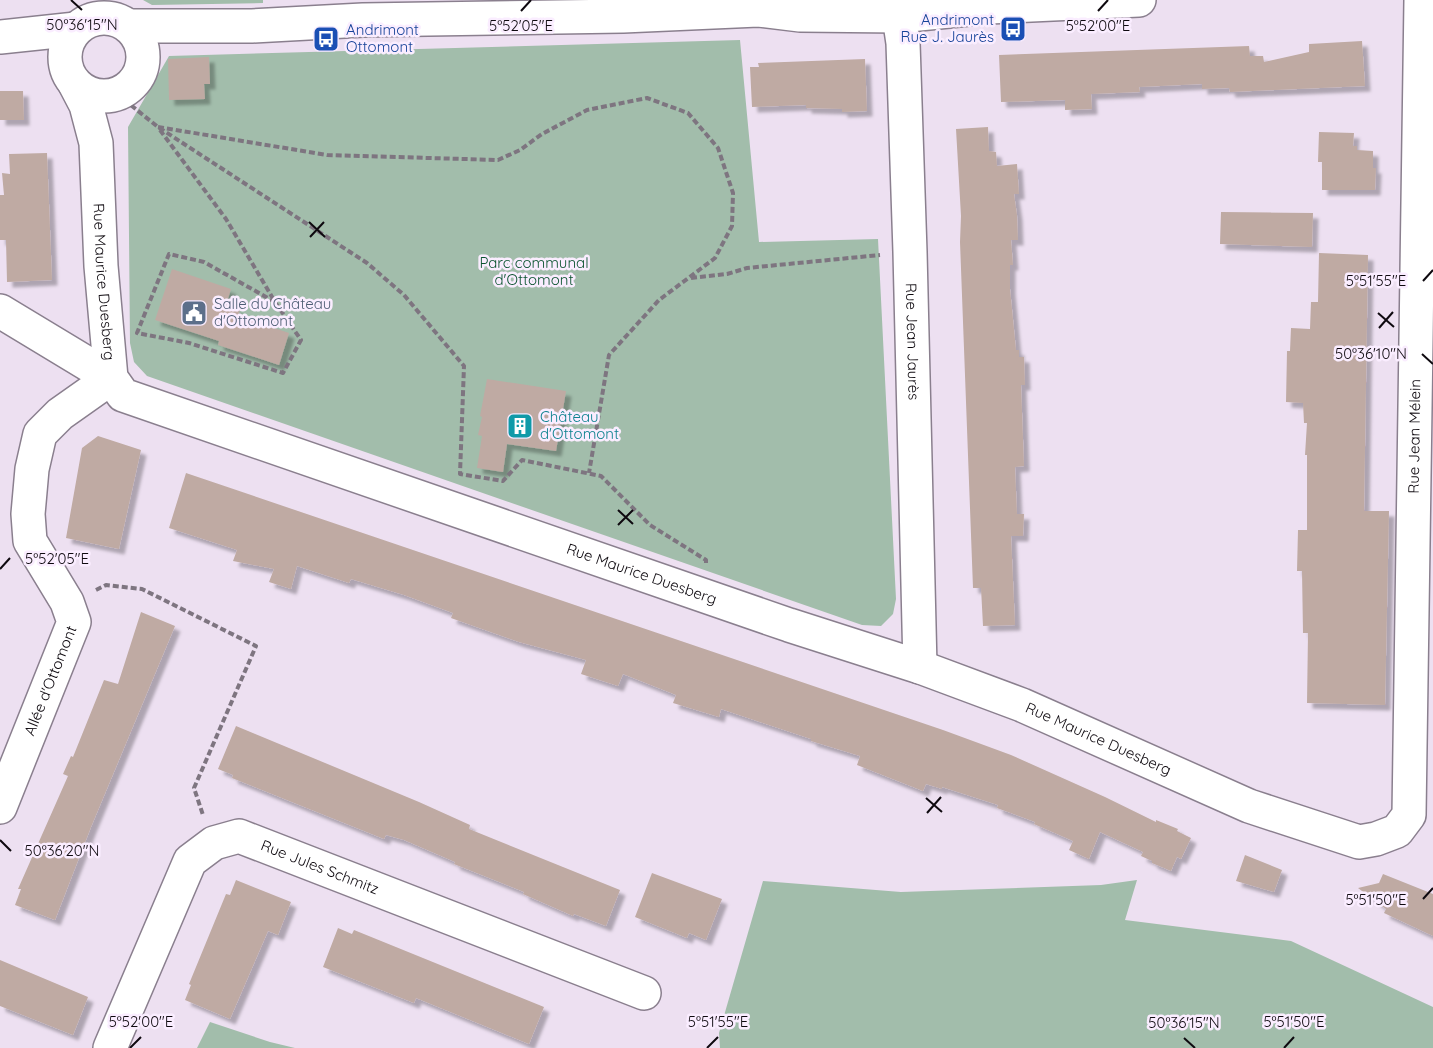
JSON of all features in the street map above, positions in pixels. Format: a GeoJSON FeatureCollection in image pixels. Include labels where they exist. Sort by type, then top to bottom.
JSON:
{"type":"FeatureCollection","features":[{"type":"Feature","properties":{"kind":"street"},"geometry":{"type":"LineString","coordinates":[[0,37],[81,18],[120,16],[252,26],[363,20],[623,16],[758,10],[779,6],[800,15],[899,16],[989,7],[1138,0]]}},
{"type":"Feature","properties":{"kind":"street","name":"Rue Jean Mélein"},"geometry":{"type":"LineString","coordinates":[[1396,831],[1409,815],[1421,0]]}},
{"type":"Feature","properties":{"kind":"street"},"geometry":{"type":"LineString","coordinates":[[120,16],[138,38],[143,52],[142,67]]}},
{"type":"Feature","properties":{"kind":"street","name":"Rue Jean Jaurès"},"geometry":{"type":"LineString","coordinates":[[899,16],[903,43],[910,252],[920,667]]}},
{"type":"Feature","properties":{"kind":"street"},"geometry":{"type":"LineString","coordinates":[[70,74],[64,51],[68,39],[81,18]]}},
{"type":"Feature","properties":{"kind":"street"},"geometry":{"type":"LineString","coordinates":[[0,48],[40,54],[70,74],[87,93],[102,96],[117,94],[133,83],[142,67],[162,47],[252,26]]}},
{"type":"Feature","properties":{"kind":"street","name":"Rue Maurice Duesberg"},"geometry":{"type":"LineString","coordinates":[[70,74],[86,105],[96,143],[101,266],[111,378],[123,395],[697,593],[920,667],[1022,705],[1249,806],[1359,842],[1376,839],[1396,831]]}},
{"type":"Feature","properties":{"kind":"street","name":"Rue Maurice Duesberg"},"geometry":{"type":"LineString","coordinates":[[96,143],[117,94]]}},
{"type":"Feature","properties":{"kind":"street"},"geometry":{"type":"LineString","coordinates":[[0,311],[111,378]]}},
{"type":"Feature","properties":{"kind":"street","name":"Allée d'Ottomont"},"geometry":{"type":"LineString","coordinates":[[0,807],[74,622],[67,602],[30,541],[28,514],[32,468],[40,434],[60,414],[111,378]]}},
{"type":"Feature","properties":{"kind":"street","name":"Rue Jules Schmitz"},"geometry":{"type":"LineString","coordinates":[[110,1048],[190,861],[214,843],[239,836],[644,993]]}},
{"type":"Feature","properties":{"kind":"path"},"geometry":{"type":"LineString","coordinates":[[117,94],[158,127],[366,263],[404,295],[464,366],[460,474],[503,481],[522,460],[601,476],[650,525],[706,560],[697,593]]}},
{"type":"Feature","properties":{"kind":"path"},"geometry":{"type":"LineString","coordinates":[[158,127],[327,155],[498,160],[520,150],[587,110],[647,98],[688,113],[718,148],[733,193],[732,226],[716,258],[659,300],[609,355],[589,473]]}},
{"type":"Feature","properties":{"kind":"path"},"geometry":{"type":"LineString","coordinates":[[158,127],[226,219],[274,302],[301,340],[283,373],[189,343],[137,333],[169,254],[204,262],[274,302]]}},
{"type":"Feature","properties":{"kind":"path"},"geometry":{"type":"LineString","coordinates":[[690,278],[727,274],[747,268],[910,252]]}},
{"type":"Feature","properties":{"kind":"path"},"geometry":{"type":"LineString","coordinates":[[67,602],[106,585],[142,589],[256,646],[194,788],[214,843]]}},
{"type":"Feature","properties":{"kind":"green space"},"geometry":{"type":"Polygon","coordinates":[[[143,0],[263,0],[263,3],[152,5],[143,0]]]}},
{"type":"Feature","properties":{"kind":"green space","name":"Parc communal d'Ottomont"},"geometry":{"type":"Polygon","coordinates":[[[740,40],[759,242],[878,239],[896,599],[893,614],[881,626],[862,625],[147,376],[134,362],[130,343],[128,127],[169,56],[740,40]]]}},
{"type":"Feature","properties":{"kind":"green space"},"geometry":{"type":"Polygon","coordinates":[[[1137,880],[1125,920],[1291,941],[1433,1007],[1433,1048],[720,1048],[719,1033],[763,881],[901,892],[1101,885],[1137,880]]]}},
{"type":"Feature","properties":{"kind":"green space"},"geometry":{"type":"Polygon","coordinates":[[[210,1022],[270,1042],[295,1048],[197,1048],[210,1022]]]}},
{"type":"Feature","properties":{"kind":"building"},"geometry":{"type":"Polygon","coordinates":[[[1362,41],[1365,86],[1230,92],[1229,88],[1202,89],[1202,84],[1139,87],[1140,92],[1091,94],[1092,109],[1065,110],[1065,100],[1001,102],[999,55],[1249,46],[1250,56],[1263,56],[1264,62],[1309,52],[1309,44],[1362,41]]]}},
{"type":"Feature","properties":{"kind":"building"},"geometry":{"type":"Polygon","coordinates":[[[209,57],[210,84],[204,84],[205,99],[169,100],[168,59],[209,57]]]}},
{"type":"Feature","properties":{"kind":"building"},"geometry":{"type":"Polygon","coordinates":[[[865,59],[867,111],[842,112],[842,109],[806,108],[806,105],[752,107],[750,67],[759,67],[758,63],[865,59]]]}},
{"type":"Feature","properties":{"kind":"building"},"geometry":{"type":"Polygon","coordinates":[[[0,91],[23,91],[24,120],[0,120],[0,91]]]}},
{"type":"Feature","properties":{"kind":"building"},"geometry":{"type":"Polygon","coordinates":[[[988,127],[989,151],[996,152],[997,166],[1017,164],[1019,194],[1014,194],[1018,240],[1011,240],[1013,265],[1010,265],[1010,289],[1016,350],[1019,350],[1019,357],[1024,357],[1025,385],[1021,385],[1024,466],[1015,467],[1017,514],[1024,514],[1023,536],[1011,536],[1015,625],[983,626],[981,588],[973,588],[956,129],[988,127]]]}},
{"type":"Feature","properties":{"kind":"building"},"geometry":{"type":"Polygon","coordinates":[[[1319,132],[1354,133],[1353,146],[1357,146],[1357,150],[1373,151],[1373,168],[1376,168],[1375,190],[1322,190],[1322,162],[1318,162],[1319,132]]]}},
{"type":"Feature","properties":{"kind":"building"},"geometry":{"type":"Polygon","coordinates":[[[47,153],[52,280],[7,282],[6,240],[0,240],[0,195],[4,195],[2,173],[10,174],[9,154],[47,153]]]}},
{"type":"Feature","properties":{"kind":"building"},"geometry":{"type":"Polygon","coordinates":[[[1221,212],[1313,213],[1312,247],[1220,244],[1221,212]]]}},
{"type":"Feature","properties":{"kind":"building"},"geometry":{"type":"Polygon","coordinates":[[[1319,253],[1368,255],[1364,511],[1389,511],[1385,705],[1307,703],[1308,633],[1303,633],[1302,571],[1297,571],[1298,530],[1307,530],[1307,455],[1305,455],[1307,423],[1304,423],[1303,403],[1286,402],[1287,351],[1290,351],[1291,328],[1310,329],[1311,302],[1318,302],[1319,253]]]}},
{"type":"Feature","properties":{"kind":"building","name":"Salle du Château d'Ottomont"},"geometry":{"type":"Polygon","coordinates":[[[172,269],[231,289],[226,305],[240,310],[238,316],[289,333],[279,365],[218,345],[219,341],[155,320],[172,269]]]}},
{"type":"Feature","properties":{"kind":"building","name":"Château d'Ottomont"},"geometry":{"type":"Polygon","coordinates":[[[487,379],[566,391],[556,451],[507,444],[503,472],[477,468],[482,436],[478,435],[482,417],[480,416],[487,379]]]}},
{"type":"Feature","properties":{"kind":"building"},"geometry":{"type":"Polygon","coordinates":[[[98,436],[141,450],[119,549],[66,538],[82,448],[98,436]]]}},
{"type":"Feature","properties":{"kind":"building"},"geometry":{"type":"Polygon","coordinates":[[[186,473],[943,730],[1011,755],[1156,822],[1156,820],[1178,829],[1177,831],[1191,838],[1181,859],[1177,857],[1171,871],[1141,856],[1143,852],[1100,832],[1089,859],[1069,850],[1073,841],[1034,824],[1035,822],[997,808],[998,805],[926,784],[923,791],[857,765],[860,756],[721,709],[719,717],[673,703],[676,695],[623,674],[618,686],[581,674],[586,660],[519,642],[451,618],[453,613],[404,595],[351,579],[349,583],[297,566],[291,589],[269,582],[274,569],[233,561],[237,550],[169,528],[186,473]]]}},
{"type":"Feature","properties":{"kind":"building"},"geometry":{"type":"Polygon","coordinates":[[[141,612],[175,626],[91,827],[55,920],[15,905],[21,889],[18,889],[68,776],[63,774],[71,756],[73,757],[104,680],[118,684],[141,612]]]}},
{"type":"Feature","properties":{"kind":"building"},"geometry":{"type":"Polygon","coordinates":[[[236,726],[419,802],[470,825],[469,829],[620,890],[606,926],[574,914],[573,916],[404,840],[386,835],[384,839],[232,778],[233,775],[218,769],[236,726]]]}},
{"type":"Feature","properties":{"kind":"building"},"geometry":{"type":"Polygon","coordinates":[[[1245,855],[1282,870],[1274,892],[1236,881],[1245,855]]]}},
{"type":"Feature","properties":{"kind":"building"},"geometry":{"type":"Polygon","coordinates":[[[652,873],[722,899],[706,940],[689,933],[687,938],[635,917],[652,873]]]}},
{"type":"Feature","properties":{"kind":"building"},"geometry":{"type":"Polygon","coordinates":[[[1383,874],[1433,894],[1433,936],[1384,913],[1386,909],[1358,888],[1379,883],[1383,874]]]}},
{"type":"Feature","properties":{"kind":"building"},"geometry":{"type":"Polygon","coordinates":[[[236,880],[291,902],[278,935],[268,931],[230,1019],[185,1000],[191,985],[189,984],[226,894],[230,895],[236,880]]]}},
{"type":"Feature","properties":{"kind":"building"},"geometry":{"type":"Polygon","coordinates":[[[338,928],[352,934],[354,930],[544,1007],[529,1044],[416,998],[414,1003],[323,967],[338,928]]]}},
{"type":"Feature","properties":{"kind":"building"},"geometry":{"type":"Polygon","coordinates":[[[0,960],[88,997],[73,1035],[0,1006],[0,960]]]}},
{"type":"Feature","properties":{"kind":"place","name":"Andrimont Rue J. Jaurès"},"geometry":{"type":"Point","coordinates":[1013,29]}},
{"type":"Feature","properties":{"kind":"place","name":"Andrimont Ottomont"},"geometry":{"type":"Point","coordinates":[326,39]}},
{"type":"Feature","properties":{"kind":"place","name":"Salle du Château d'Ottomont"},"geometry":{"type":"Point","coordinates":[194,313]}},
{"type":"Feature","properties":{"kind":"place","name":"Château d'Ottomont"},"geometry":{"type":"Point","coordinates":[520,426]}}]}
